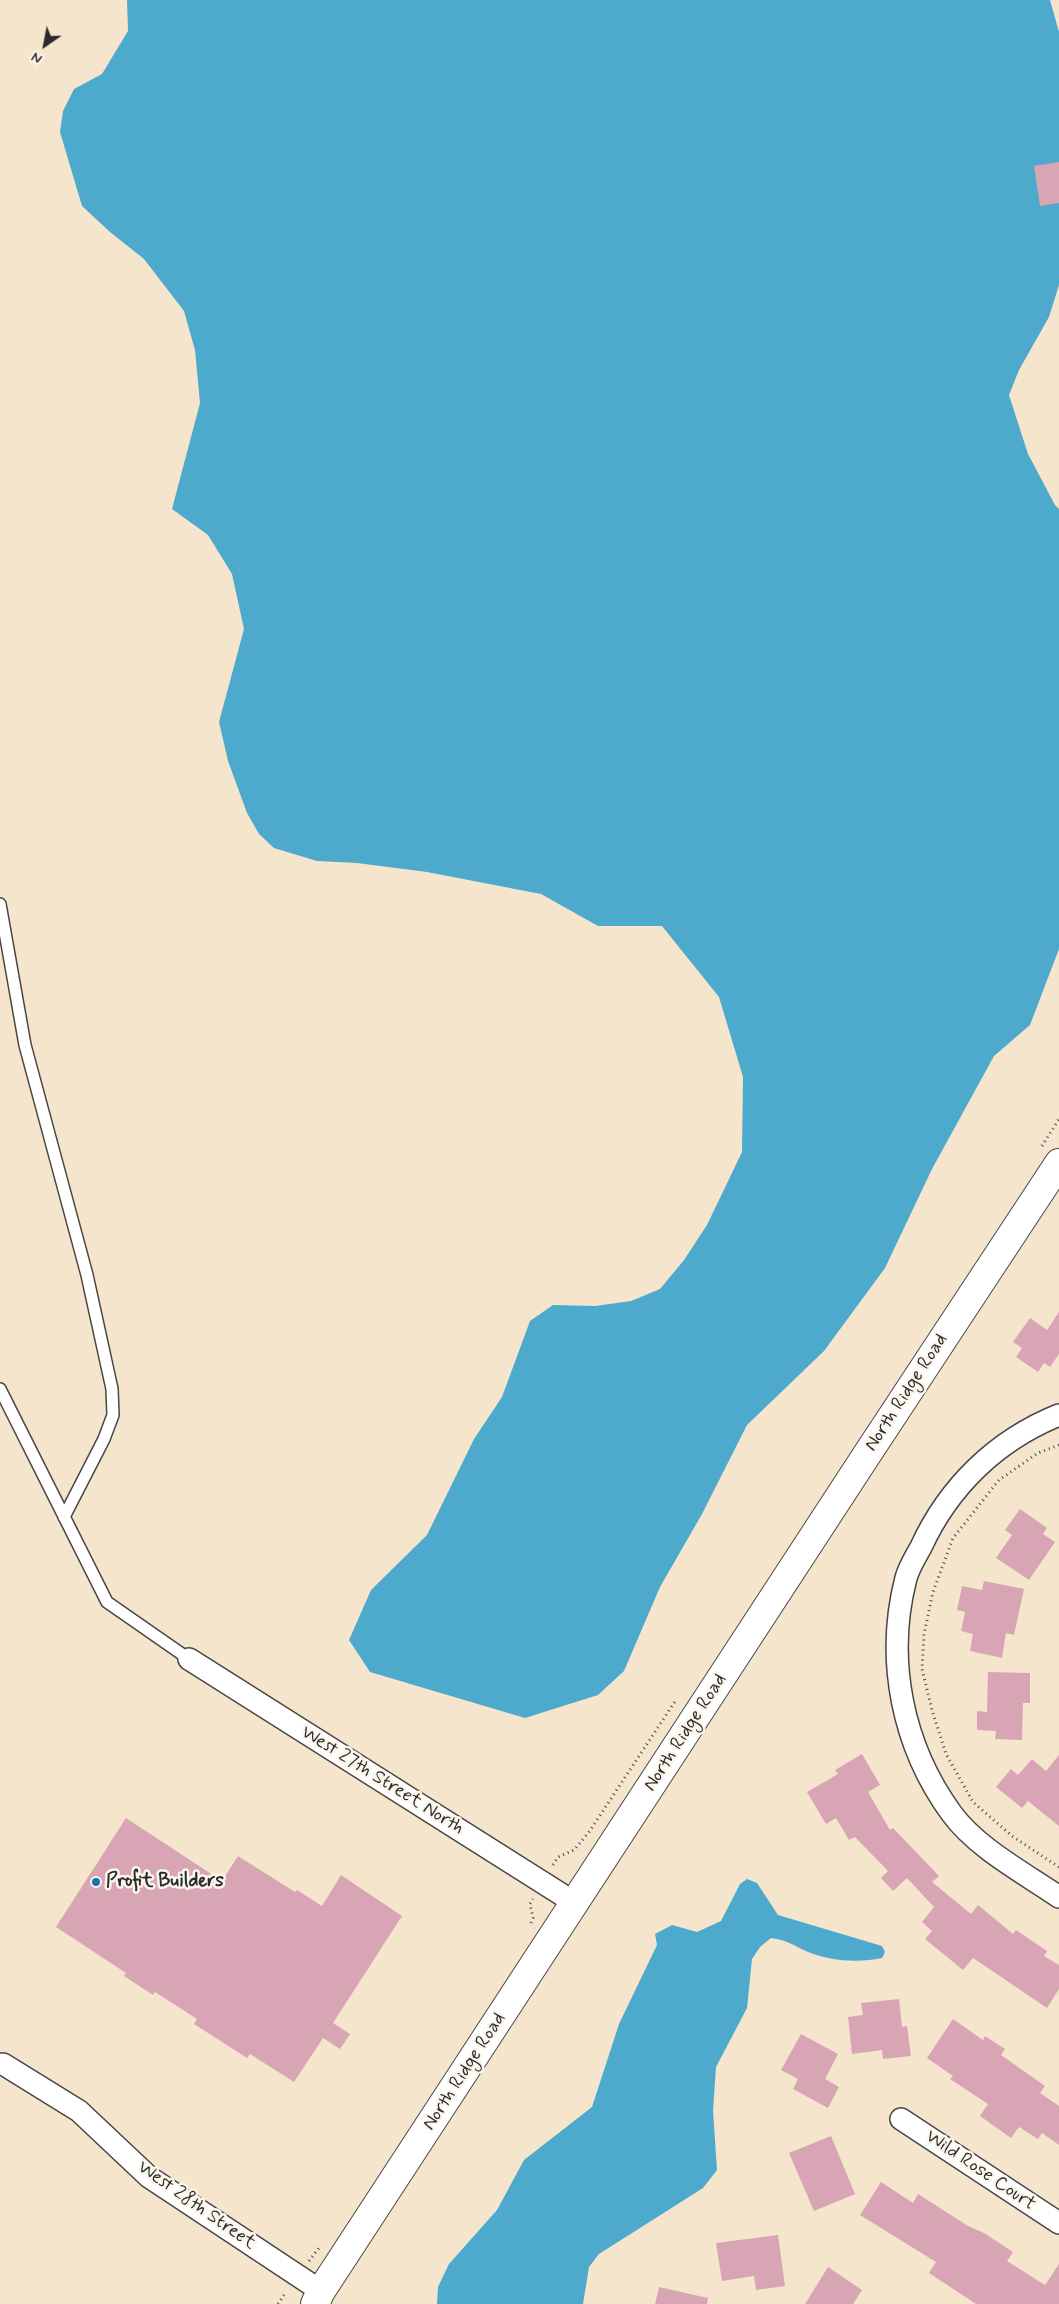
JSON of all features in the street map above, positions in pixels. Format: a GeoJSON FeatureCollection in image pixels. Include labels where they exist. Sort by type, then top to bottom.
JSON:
{"type":"FeatureCollection","features":[{"type":"Feature","properties":{"kind":"main road","name":"North Ridge Road"},"geometry":{"type":"LineString","coordinates":[[318,2298],[858,1467],[1059,1163]]}},
{"type":"Feature","properties":{"kind":"street"},"geometry":{"type":"LineString","coordinates":[[1059,1415],[997,1448],[959,1484],[930,1526],[906,1576],[898,1630],[897,1677],[910,1737],[952,1814],[970,1835],[1059,1897]]}},
{"type":"Feature","properties":{"kind":"street","name":"West 27th Street North"},"geometry":{"type":"LineString","coordinates":[[190,1659],[575,1903]]}},
{"type":"Feature","properties":{"kind":"street","name":"West 28th Street"},"geometry":{"type":"LineString","coordinates":[[3,2064],[79,2111],[150,2177],[318,2298]]}},
{"type":"Feature","properties":{"kind":"street","name":"Wild Rose Court"},"geometry":{"type":"LineString","coordinates":[[901,2119],[1059,2224]]}},
{"type":"Feature","properties":{"kind":"lane"},"geometry":{"type":"LineString","coordinates":[[0,904],[24,1045],[87,1275],[112,1389],[113,1415],[104,1439],[64,1517]]}},
{"type":"Feature","properties":{"kind":"lane"},"geometry":{"type":"LineString","coordinates":[[0,1389],[107,1602],[190,1659]]}},
{"type":"Feature","properties":{"kind":"path"},"geometry":{"type":"LineString","coordinates":[[1059,1444],[1038,1453],[999,1480],[953,1538],[933,1592],[924,1634],[922,1669],[932,1710],[946,1754],[973,1802],[1012,1836],[1059,1867]]}},
{"type":"Feature","properties":{"kind":"water"},"geometry":{"type":"Polygon","coordinates":[[[127,0],[1050,0],[1059,32],[1059,285],[1049,317],[1019,370],[1009,395],[1028,454],[1055,505],[1059,509],[1059,949],[1030,1025],[994,1056],[932,1169],[885,1268],[824,1351],[747,1425],[702,1514],[660,1587],[624,1671],[598,1695],[525,1718],[370,1672],[349,1640],[371,1590],[427,1535],[474,1439],[502,1397],[530,1321],[553,1305],[595,1306],[631,1301],[660,1289],[684,1260],[707,1225],[742,1152],[743,1077],[719,997],[662,926],[598,926],[541,894],[427,872],[357,863],[317,861],[274,848],[259,834],[247,813],[228,761],[219,722],[244,629],[232,574],[208,535],[172,509],[200,403],[195,350],[184,311],[144,259],[110,232],[82,206],[60,132],[63,111],[74,89],[102,74],[128,31],[127,0]]]}},
{"type":"Feature","properties":{"kind":"water"},"geometry":{"type":"Polygon","coordinates":[[[747,1879],[757,1883],[778,1915],[882,1946],[885,1952],[882,1958],[863,1960],[835,1959],[808,1952],[786,1941],[771,1938],[760,1947],[752,1959],[747,2008],[716,2067],[713,2111],[717,2170],[703,2188],[599,2254],[589,2267],[583,2304],[437,2304],[438,2287],[449,2264],[497,2210],[524,2160],[592,2107],[619,2024],[657,1945],[655,1934],[672,1925],[697,1932],[721,1921],[740,1884],[747,1879]]]}},
{"type":"Feature","properties":{"kind":"building"},"geometry":{"type":"Polygon","coordinates":[[[1059,162],[1059,203],[1040,206],[1034,166],[1059,162]]]}},
{"type":"Feature","properties":{"kind":"building"},"geometry":{"type":"Polygon","coordinates":[[[1059,1312],[1059,1354],[1050,1367],[1044,1363],[1038,1372],[1016,1357],[1022,1348],[1013,1342],[1030,1318],[1047,1330],[1059,1312]]]}},
{"type":"Feature","properties":{"kind":"building"},"geometry":{"type":"Polygon","coordinates":[[[1020,1509],[1047,1528],[1043,1534],[1055,1542],[1029,1580],[996,1558],[1012,1535],[1005,1530],[1020,1509]]]}},
{"type":"Feature","properties":{"kind":"building"},"geometry":{"type":"Polygon","coordinates":[[[984,1581],[1024,1589],[1014,1635],[1006,1633],[1002,1658],[970,1651],[973,1634],[961,1631],[965,1612],[957,1610],[962,1586],[982,1590],[984,1581]]]}},
{"type":"Feature","properties":{"kind":"building"},"geometry":{"type":"Polygon","coordinates":[[[988,1672],[1030,1673],[1030,1703],[1023,1703],[1022,1740],[995,1739],[996,1731],[977,1730],[977,1711],[987,1712],[988,1672]]]}},
{"type":"Feature","properties":{"kind":"building"},"geometry":{"type":"Polygon","coordinates":[[[862,1754],[880,1785],[868,1792],[890,1830],[893,1828],[939,1876],[932,1882],[971,1914],[978,1905],[1013,1934],[1016,1930],[1047,1951],[1044,1956],[1059,1965],[1059,1989],[1047,2008],[973,1958],[963,1970],[925,1939],[932,1931],[922,1922],[934,1907],[907,1878],[893,1891],[881,1878],[888,1871],[855,1837],[849,1840],[836,1818],[826,1824],[807,1792],[838,1774],[835,1770],[862,1754]]]}},
{"type":"Feature","properties":{"kind":"building"},"geometry":{"type":"Polygon","coordinates":[[[1059,1755],[1059,1826],[1028,1801],[1022,1808],[996,1787],[1011,1769],[1018,1775],[1032,1759],[1046,1771],[1059,1755]]]}},
{"type":"Feature","properties":{"kind":"building"},"geometry":{"type":"Polygon","coordinates":[[[126,1818],[222,1881],[238,1856],[295,1892],[297,1890],[322,1906],[341,1875],[402,1916],[333,2023],[350,2034],[340,2049],[323,2038],[294,2082],[250,2054],[247,2058],[194,2024],[197,2019],[155,1992],[153,1995],[124,1976],[126,1973],[56,1927],[126,1818]]]}},
{"type":"Feature","properties":{"kind":"building"},"geometry":{"type":"Polygon","coordinates":[[[899,1999],[902,2027],[907,2026],[911,2056],[883,2059],[882,2050],[852,2054],[848,2017],[863,2015],[861,2003],[899,1999]]]}},
{"type":"Feature","properties":{"kind":"building"},"geometry":{"type":"Polygon","coordinates":[[[953,2019],[983,2040],[985,2036],[1005,2049],[1001,2055],[1045,2086],[1040,2093],[1059,2106],[1059,2145],[1042,2133],[1038,2139],[1019,2127],[1011,2138],[980,2116],[988,2104],[950,2079],[953,2076],[927,2058],[953,2019]]]}},
{"type":"Feature","properties":{"kind":"building"},"geometry":{"type":"Polygon","coordinates":[[[801,2034],[838,2054],[825,2079],[839,2087],[828,2108],[793,2089],[798,2079],[781,2070],[801,2034]]]}},
{"type":"Feature","properties":{"kind":"building"},"geometry":{"type":"Polygon","coordinates":[[[831,2136],[855,2194],[814,2211],[789,2153],[831,2136]]]}},
{"type":"Feature","properties":{"kind":"building"},"geometry":{"type":"Polygon","coordinates":[[[881,2182],[913,2203],[918,2194],[968,2226],[984,2233],[1013,2252],[1007,2261],[1045,2285],[1059,2264],[1059,2304],[976,2304],[929,2273],[936,2262],[860,2215],[881,2182]]]}},
{"type":"Feature","properties":{"kind":"building"},"geometry":{"type":"Polygon","coordinates":[[[778,2235],[785,2286],[756,2290],[754,2276],[722,2281],[716,2243],[778,2235]]]}},
{"type":"Feature","properties":{"kind":"building"},"geometry":{"type":"Polygon","coordinates":[[[828,2267],[862,2290],[853,2304],[805,2304],[828,2267]]]}},
{"type":"Feature","properties":{"kind":"building"},"geometry":{"type":"Polygon","coordinates":[[[659,2287],[708,2298],[707,2304],[655,2304],[659,2287]]]}},
{"type":"Feature","properties":{"kind":"place","name":"Profit Builders"},"geometry":{"type":"Point","coordinates":[96,1882]}}]}
